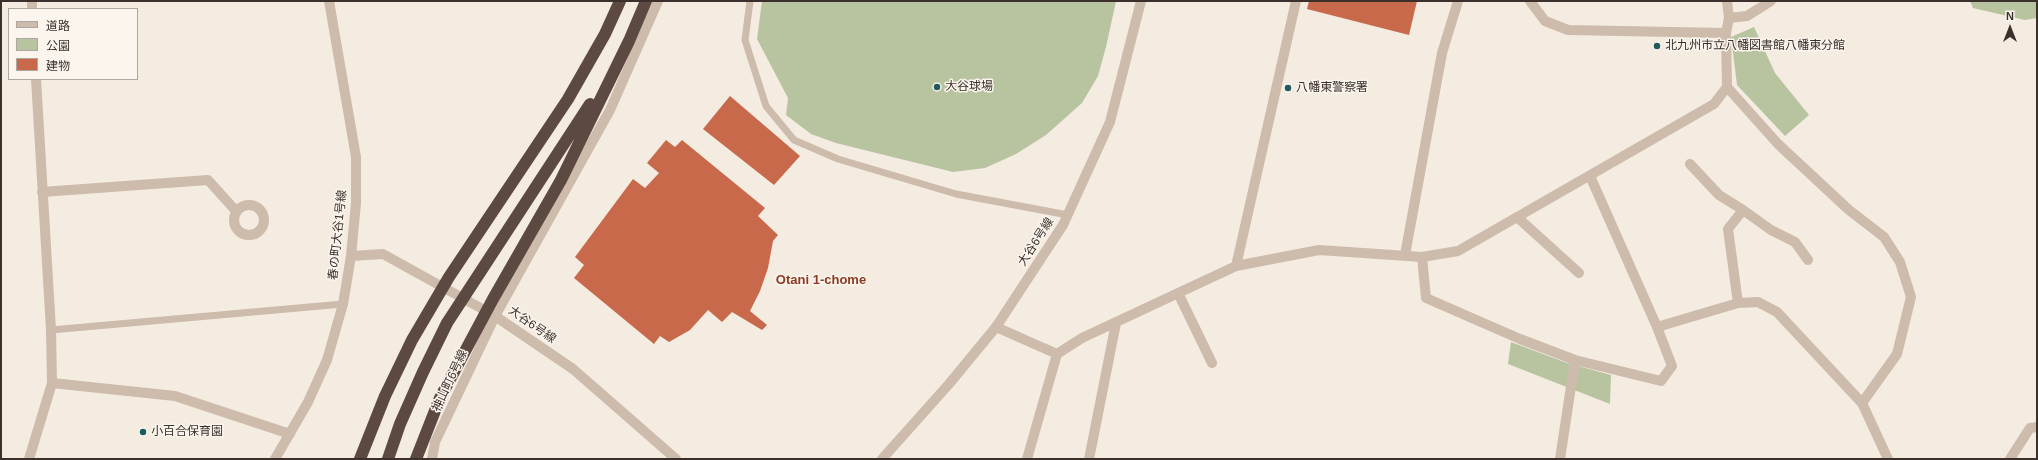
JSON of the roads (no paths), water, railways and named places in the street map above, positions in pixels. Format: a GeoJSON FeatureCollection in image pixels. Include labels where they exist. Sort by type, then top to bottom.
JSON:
{"type":"FeatureCollection","features":[{"type":"Feature","properties":{"kind":"highway"},"geometry":{"type":"LineString","coordinates":[[360,459],[385,396],[412,340],[449,277],[568,99],[605,34],[620,1]]}},
{"type":"Feature","properties":{"kind":"highway"},"geometry":{"type":"LineString","coordinates":[[416,459],[440,398],[493,299],[560,180],[629,41],[646,1]]}},
{"type":"Feature","properties":{"kind":"highway"},"geometry":{"type":"LineString","coordinates":[[388,459],[400,424],[447,323],[503,235],[580,121],[629,41]]}},
{"type":"Feature","properties":{"kind":"street","name":"春の町大谷1号線"},"geometry":{"type":"LineString","coordinates":[[274,459],[308,402],[327,360],[343,304],[351,256],[356,203],[356,157],[329,1]]}},
{"type":"Feature","properties":{"kind":"street","name":"神山町6号線"},"geometry":{"type":"LineString","coordinates":[[432,459],[435,442],[495,316],[610,110],[658,1]]}},
{"type":"Feature","properties":{"kind":"street","name":"大谷6号線"},"geometry":{"type":"LineString","coordinates":[[882,459],[949,384],[996,327],[1068,215],[1110,122],[1141,1]]}},
{"type":"Feature","properties":{"kind":"street"},"geometry":{"type":"LineString","coordinates":[[1236,266],[1296,1]]}},
{"type":"Feature","properties":{"kind":"street"},"geometry":{"type":"LineString","coordinates":[[1405,255],[1442,53],[1458,1]]}},
{"type":"Feature","properties":{"kind":"street"},"geometry":{"type":"LineString","coordinates":[[1530,1],[1545,21],[1568,30],[1726,33]]}},
{"type":"Feature","properties":{"kind":"street"},"geometry":{"type":"LineString","coordinates":[[1027,459],[1057,354],[1082,338],[1236,266],[1319,250],[1422,257],[1458,251],[1714,104],[1727,87],[1726,33],[1729,18],[1726,1]]}},
{"type":"Feature","properties":{"kind":"street"},"geometry":{"type":"LineString","coordinates":[[1729,18],[1747,16],[1771,1]]}},
{"type":"Feature","properties":{"kind":"street"},"geometry":{"type":"LineString","coordinates":[[29,459],[52,383],[51,330],[36,80]]}},
{"type":"Feature","properties":{"kind":"street"},"geometry":{"type":"LineString","coordinates":[[1727,87],[1778,144],[1849,210],[1884,237],[1900,262],[1911,297],[1897,354],[1862,403]]}},
{"type":"Feature","properties":{"kind":"street"},"geometry":{"type":"LineString","coordinates":[[1690,164],[1719,195],[1771,230],[1795,242],[1808,260]]}},
{"type":"Feature","properties":{"kind":"street"},"geometry":{"type":"LineString","coordinates":[[1422,257],[1426,298],[1520,339],[1575,360],[1661,381],[1672,366],[1657,327],[1590,176]]}},
{"type":"Feature","properties":{"kind":"street"},"geometry":{"type":"LineString","coordinates":[[42,192],[208,180],[236,211]]}},
{"type":"Feature","properties":{"kind":"street"},"geometry":{"type":"LineString","coordinates":[[1738,303],[1728,229],[1743,210]]}},
{"type":"Feature","properties":{"kind":"street"},"geometry":{"type":"LineString","coordinates":[[1518,217],[1579,273]]}},
{"type":"Feature","properties":{"kind":"street","name":"大谷6号線"},"geometry":{"type":"LineString","coordinates":[[351,256],[383,254],[495,316],[573,369],[676,459]]}},
{"type":"Feature","properties":{"kind":"street"},"geometry":{"type":"LineString","coordinates":[[1178,293],[1212,363]]}},
{"type":"Feature","properties":{"kind":"street"},"geometry":{"type":"LineString","coordinates":[[1657,327],[1738,303],[1758,302],[1777,312],[1862,403],[1888,459]]}},
{"type":"Feature","properties":{"kind":"street"},"geometry":{"type":"LineString","coordinates":[[1089,459],[1116,323]]}},
{"type":"Feature","properties":{"kind":"street"},"geometry":{"type":"LineString","coordinates":[[996,327],[1057,354]]}},
{"type":"Feature","properties":{"kind":"street"},"geometry":{"type":"LineString","coordinates":[[1560,459],[1575,360]]}},
{"type":"Feature","properties":{"kind":"street"},"geometry":{"type":"LineString","coordinates":[[52,383],[175,396],[290,434]]}},
{"type":"Feature","properties":{"kind":"street"},"geometry":{"type":"LineString","coordinates":[[2010,459],[2030,428],[2037,427]]}},
{"type":"Feature","properties":{"kind":"lane"},"geometry":{"type":"LineString","coordinates":[[750,1],[745,40],[766,106],[794,140],[838,159],[956,194],[1068,215]]}},
{"type":"Feature","properties":{"kind":"lane"},"geometry":{"type":"LineString","coordinates":[[51,330],[343,304]]}},
{"type":"Feature","properties":{"kind":"place","name":"北九州市立八幡図書館八幡東分館"},"geometry":{"type":"Point","coordinates":[1657,46]}},
{"type":"Feature","properties":{"kind":"place","name":"大谷球場"},"geometry":{"type":"Point","coordinates":[937,87]}},
{"type":"Feature","properties":{"kind":"place","name":"八幡東警察署"},"geometry":{"type":"Point","coordinates":[1288,88]}},
{"type":"Feature","properties":{"kind":"place","name":"小百合保育園"},"geometry":{"type":"Point","coordinates":[143,432]}},
{"type":"Feature","properties":{"kind":"district","name":"Otani 1-chome"},"geometry":{"type":"Point","coordinates":[821,280]}}]}
